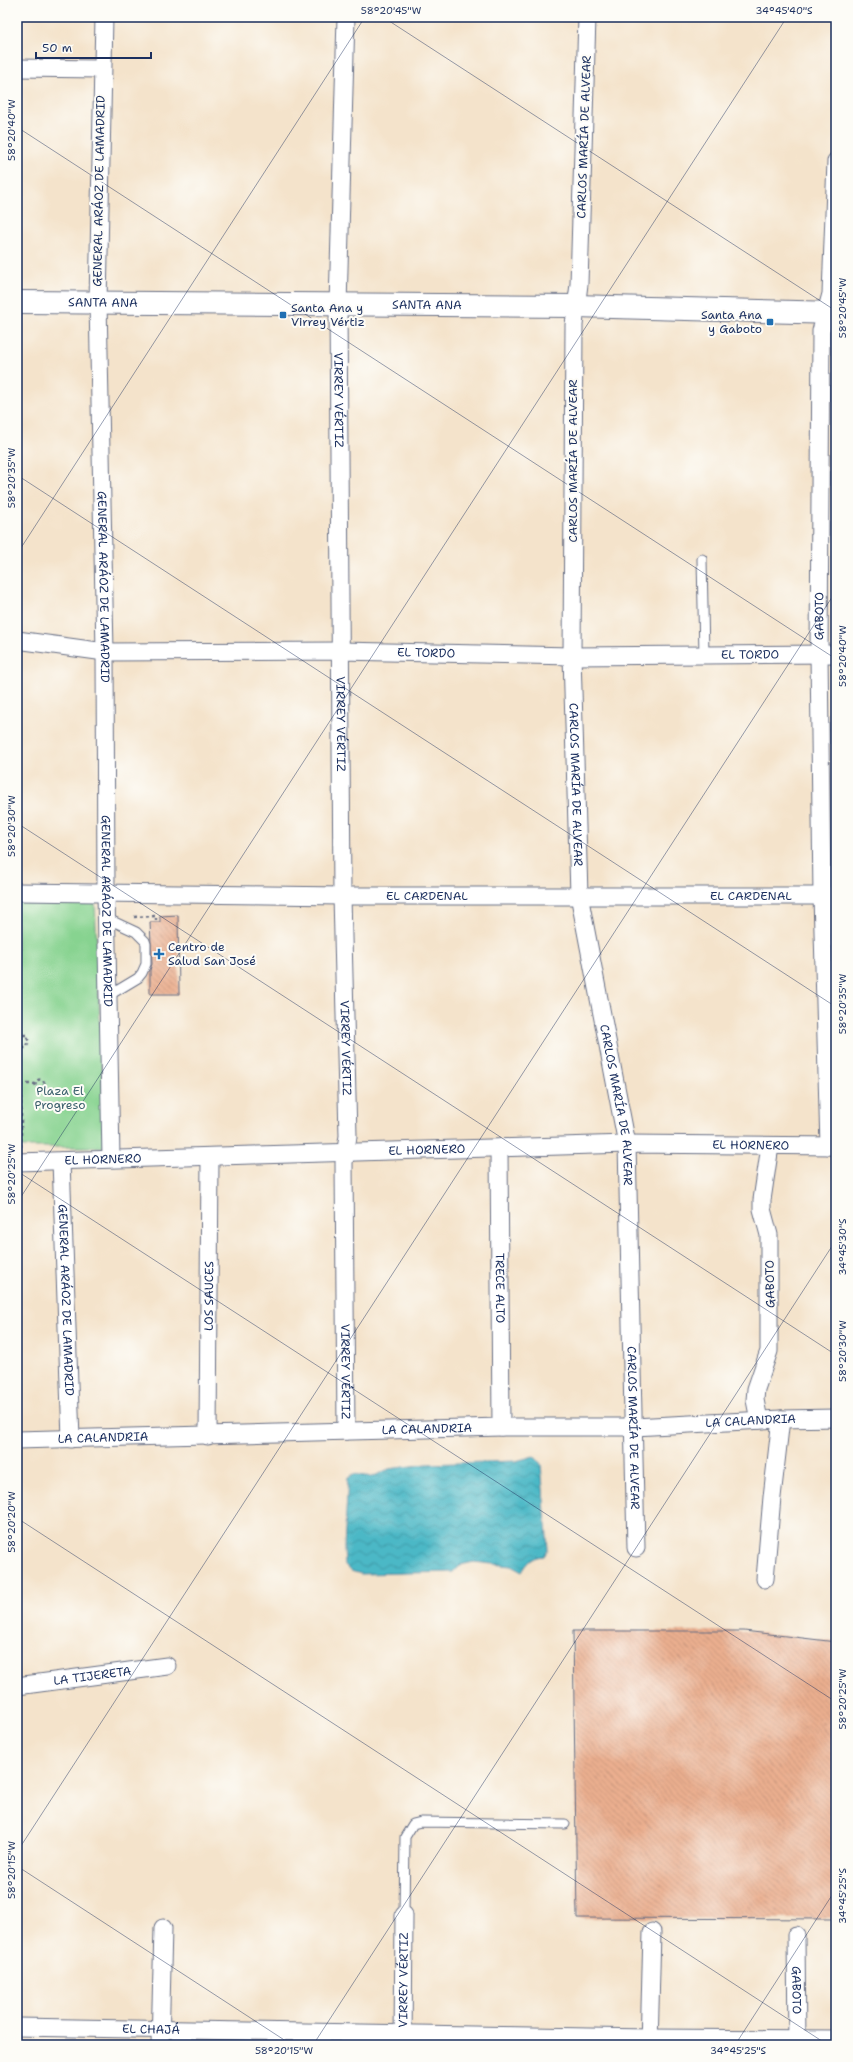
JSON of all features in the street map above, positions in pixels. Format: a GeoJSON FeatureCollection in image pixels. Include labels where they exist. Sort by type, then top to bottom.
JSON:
{"type":"FeatureCollection","features":[{"type":"Feature","properties":{"kind":"street","name":"GENERAL ARÁOZ DE LAMADRID"},"geometry":{"type":"LineString","coordinates":[[104,17],[98,302],[105,652],[106,918],[111,1158]]}},
{"type":"Feature","properties":{"kind":"street","name":"VIRREY VÉRTIZ"},"geometry":{"type":"LineString","coordinates":[[346,17],[338,305],[342,651],[342,896],[348,1136],[344,1163],[346,1431]]}},
{"type":"Feature","properties":{"kind":"street","name":"CARLOS MARÍA DE ALVEAR"},"geometry":{"type":"LineString","coordinates":[[587,17],[579,284],[575,306],[572,656],[579,895],[627,1144],[636,1548]]}},
{"type":"Feature","properties":{"kind":"street"},"geometry":{"type":"LineString","coordinates":[[17,68],[102,69]]}},
{"type":"Feature","properties":{"kind":"street","name":"GABOTO"},"geometry":{"type":"LineString","coordinates":[[832,1146],[829,896],[819,654],[821,331],[831,314],[836,161]]}},
{"type":"Feature","properties":{"kind":"street","name":"SANTA ANA"},"geometry":{"type":"LineString","coordinates":[[17,302],[575,306],[831,314]]}},
{"type":"Feature","properties":{"kind":"street","name":"EL TORDO"},"geometry":{"type":"LineString","coordinates":[[17,640],[105,652],[342,651],[572,656],[836,654]]}},
{"type":"Feature","properties":{"kind":"street","name":"EL CARDENAL"},"geometry":{"type":"LineString","coordinates":[[17,892],[342,896],[829,896]]}},
{"type":"Feature","properties":{"kind":"street","name":"EL HORNERO"},"geometry":{"type":"LineString","coordinates":[[19,1162],[111,1158],[210,1157],[346,1151],[627,1144],[832,1146]]}},
{"type":"Feature","properties":{"kind":"street","name":"GABOTO"},"geometry":{"type":"LineString","coordinates":[[760,1420],[755,1400],[756,1389],[770,1351],[769,1235],[762,1209],[770,1146]]}},
{"type":"Feature","properties":{"kind":"street","name":"TRECE ALTO"},"geometry":{"type":"LineString","coordinates":[[499,1148],[501,1427]]}},
{"type":"Feature","properties":{"kind":"street","name":"LOS SAUCES"},"geometry":{"type":"LineString","coordinates":[[208,1436],[210,1157]]}},
{"type":"Feature","properties":{"kind":"street","name":"GENERAL ARÁOZ DE LAMADRID"},"geometry":{"type":"LineString","coordinates":[[61,1161],[71,1439]]}},
{"type":"Feature","properties":{"kind":"street","name":"LA CALANDRIA"},"geometry":{"type":"LineString","coordinates":[[17,1440],[501,1427],[634,1426],[780,1419],[836,1418]]}},
{"type":"Feature","properties":{"kind":"street"},"geometry":{"type":"LineString","coordinates":[[766,1579],[780,1419]]}},
{"type":"Feature","properties":{"kind":"street","name":"LA TIJERETA"},"geometry":{"type":"LineString","coordinates":[[17,1686],[167,1666]]}},
{"type":"Feature","properties":{"kind":"street","name":"VIRREY VÉRTIZ"},"geometry":{"type":"LineString","coordinates":[[403,2040],[404,1915]]}},
{"type":"Feature","properties":{"kind":"street"},"geometry":{"type":"LineString","coordinates":[[160,2037],[164,1928]]}},
{"type":"Feature","properties":{"kind":"street"},"geometry":{"type":"LineString","coordinates":[[649,2042],[652,1932]]}},
{"type":"Feature","properties":{"kind":"street","name":"GABOTO"},"geometry":{"type":"LineString","coordinates":[[796,1935],[796,2042]]}},
{"type":"Feature","properties":{"kind":"street","name":"EL CHAJÁ"},"geometry":{"type":"LineString","coordinates":[[17,2027],[160,2037],[278,2039],[649,2042],[796,2042],[836,2039]]}},
{"type":"Feature","properties":{"kind":"lane"},"geometry":{"type":"LineString","coordinates":[[702,559],[704,655]]}},
{"type":"Feature","properties":{"kind":"lane"},"geometry":{"type":"LineString","coordinates":[[106,918],[136,932],[146,944],[146,964],[142,973],[138,978],[108,996]]}},
{"type":"Feature","properties":{"kind":"lane"},"geometry":{"type":"LineString","coordinates":[[404,1915],[405,1837],[412,1824],[420,1822],[564,1824]]}},
{"type":"Feature","properties":{"kind":"path"},"geometry":{"type":"LineString","coordinates":[[17,1035],[24,1034],[29,1039],[28,1046],[21,1050]]}},
{"type":"Feature","properties":{"kind":"path"},"geometry":{"type":"LineString","coordinates":[[17,1048],[21,1050]]}},
{"type":"Feature","properties":{"kind":"path"},"geometry":{"type":"LineString","coordinates":[[19,1162],[21,1050]]}},
{"type":"Feature","properties":{"kind":"path"},"geometry":{"type":"LineString","coordinates":[[21,1084],[35,1084]]}},
{"type":"Feature","properties":{"kind":"green space","name":"Plaza El Progreso"},"geometry":{"type":"Polygon","coordinates":[[[17,899],[95,902],[105,1147],[17,1147],[17,899]]]}},
{"type":"Feature","properties":{"kind":"water"},"geometry":{"type":"Polygon","coordinates":[[[534,1456],[541,1464],[548,1549],[544,1556],[536,1558],[526,1565],[522,1572],[511,1566],[474,1562],[460,1565],[453,1572],[361,1574],[351,1571],[345,1565],[344,1548],[348,1477],[354,1474],[372,1477],[389,1469],[427,1464],[516,1461],[534,1456]]]}},
{"type":"Feature","properties":{"kind":"building","name":"Centro de Salud San José"},"geometry":{"type":"Polygon","coordinates":[[[178,915],[179,994],[150,994],[150,970],[152,964],[150,922],[160,922],[160,916],[178,915]]]}},
{"type":"Feature","properties":{"kind":"building"},"geometry":{"type":"Polygon","coordinates":[[[573,1631],[744,1631],[836,1642],[836,1919],[577,1918],[573,1631]]]}},
{"type":"Feature","properties":{"kind":"place","name":"Santa Ana y Virrey Vértiz"},"geometry":{"type":"Point","coordinates":[283,315]}},
{"type":"Feature","properties":{"kind":"place","name":"Santa Ana y Gaboto"},"geometry":{"type":"Point","coordinates":[770,322]}},
{"type":"Feature","properties":{"kind":"place","name":"Centro de Salud San José"},"geometry":{"type":"Point","coordinates":[159,954]}}]}
